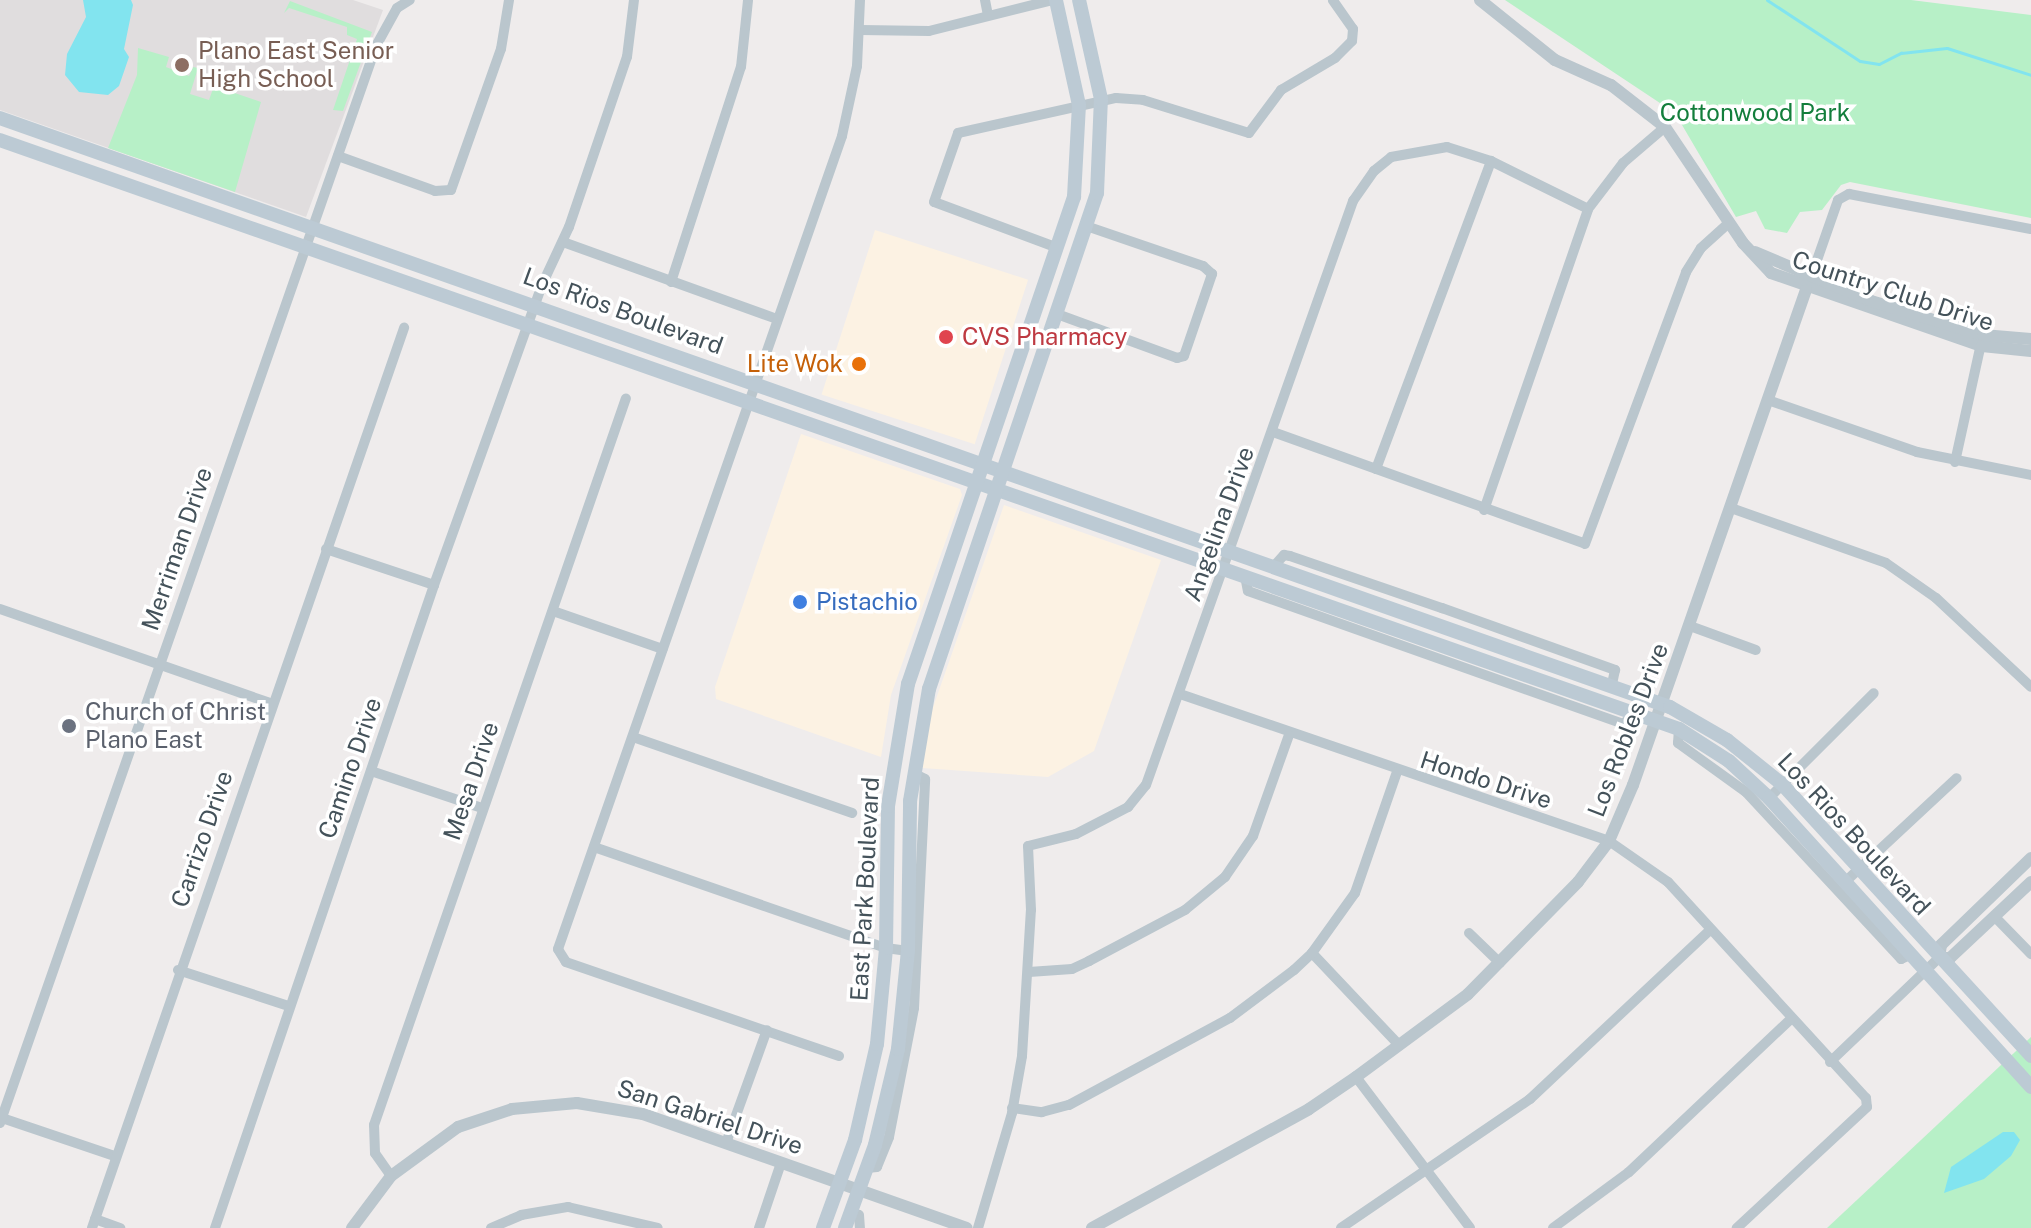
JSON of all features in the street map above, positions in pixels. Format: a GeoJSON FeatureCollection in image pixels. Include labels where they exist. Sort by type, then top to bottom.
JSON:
{"type":"FeatureCollection","features":[{"type":"Feature","properties":{"kind":"main road","name":"East Park Boulevard"},"geometry":{"type":"LineString","coordinates":[[823,1228],[874,1060],[886,948],[888,806],[908,684],[1058,248],[1077,175],[1079,105],[1054,0]]}},
{"type":"Feature","properties":{"kind":"main road","name":"East Park Boulevard"},"geometry":{"type":"LineString","coordinates":[[845,1228],[867,1168],[898,1049],[908,951],[913,773],[929,689],[1089,227],[1101,157],[1101,99],[1079,0]]}},
{"type":"Feature","properties":{"kind":"main road","name":"Los Rios Boulevard"},"geometry":{"type":"LineString","coordinates":[[0,118],[535,303],[1662,704],[1727,740],[1782,784],[2031,1056]]}},
{"type":"Feature","properties":{"kind":"main road","name":"Los Rios Boulevard"},"geometry":{"type":"LineString","coordinates":[[0,140],[750,400],[1568,693],[1637,712],[1679,729],[1729,761],[1769,798],[2031,1087]]}},
{"type":"Feature","properties":{"kind":"main road"},"geometry":{"type":"LineString","coordinates":[[105,176],[111,156]]}},
{"type":"Feature","properties":{"kind":"main road"},"geometry":{"type":"LineString","coordinates":[[184,203],[227,212],[241,201]]}},
{"type":"Feature","properties":{"kind":"main road"},"geometry":{"type":"LineString","coordinates":[[1038,308],[1057,314]]}},
{"type":"Feature","properties":{"kind":"main road"},"geometry":{"type":"LineString","coordinates":[[844,435],[850,415]]}},
{"type":"Feature","properties":{"kind":"main road"},"geometry":{"type":"LineString","coordinates":[[1122,532],[1131,515]]}},
{"type":"Feature","properties":{"kind":"main road"},"geometry":{"type":"LineString","coordinates":[[908,684],[929,689]]}},
{"type":"Feature","properties":{"kind":"street","name":"Merriman Drive"},"geometry":{"type":"LineString","coordinates":[[1,1120],[376,46],[394,4],[410,0]]}},
{"type":"Feature","properties":{"kind":"street"},"geometry":{"type":"LineString","coordinates":[[338,156],[435,191],[451,190],[501,49],[509,0]]}},
{"type":"Feature","properties":{"kind":"street","name":"Camino Drive"},"geometry":{"type":"LineString","coordinates":[[215,1228],[434,585],[535,303],[563,242],[627,57],[634,0]]}},
{"type":"Feature","properties":{"kind":"street"},"geometry":{"type":"LineString","coordinates":[[671,282],[741,67],[748,0]]}},
{"type":"Feature","properties":{"kind":"street"},"geometry":{"type":"LineString","coordinates":[[839,1056],[560,957],[594,847],[842,136],[861,30],[860,0]]}},
{"type":"Feature","properties":{"kind":"street"},"geometry":{"type":"LineString","coordinates":[[985,0],[988,15]]}},
{"type":"Feature","properties":{"kind":"street"},"geometry":{"type":"LineString","coordinates":[[861,30],[929,31],[1054,0]]}},
{"type":"Feature","properties":{"kind":"street"},"geometry":{"type":"LineString","coordinates":[[1058,248],[934,202],[958,133],[1101,99],[1143,100],[1245,134],[1281,90],[1335,58],[1352,41],[1353,29],[1333,0]]}},
{"type":"Feature","properties":{"kind":"street","name":"Country Club Drive"},"geometry":{"type":"LineString","coordinates":[[1480,0],[1555,60],[1611,85],[1665,127],[1729,223],[1771,273],[1982,340],[2031,351]]}},
{"type":"Feature","properties":{"kind":"street"},"geometry":{"type":"LineString","coordinates":[[1484,510],[1588,209],[1623,163],[1665,127]]}},
{"type":"Feature","properties":{"kind":"street","name":"Angelina Drive"},"geometry":{"type":"LineString","coordinates":[[1029,972],[1028,846],[1061,841],[1128,807],[1146,785],[1353,201],[1374,171],[1391,157],[1447,147],[1491,161]]}},
{"type":"Feature","properties":{"kind":"street"},"geometry":{"type":"LineString","coordinates":[[1376,469],[1491,161],[1588,209]]}},
{"type":"Feature","properties":{"kind":"street","name":"Los Robles Drive"},"geometry":{"type":"LineString","coordinates":[[1092,1228],[1298,1116],[1468,994],[1559,905],[1609,841],[1690,626],[1838,200],[1849,194],[2031,229]]}},
{"type":"Feature","properties":{"kind":"street"},"geometry":{"type":"LineString","coordinates":[[1273,432],[1585,544],[1686,272],[1701,248],[1729,223]]}},
{"type":"Feature","properties":{"kind":"street"},"geometry":{"type":"LineString","coordinates":[[1057,314],[1177,358],[1184,356],[1212,274],[1203,266],[1089,227]]}},
{"type":"Feature","properties":{"kind":"street"},"geometry":{"type":"LineString","coordinates":[[563,242],[777,319]]}},
{"type":"Feature","properties":{"kind":"street","name":"Carrizo Drive"},"geometry":{"type":"LineString","coordinates":[[93,1224],[270,703],[404,328]]}},
{"type":"Feature","properties":{"kind":"street","name":"Country Club Drive"},"geometry":{"type":"LineString","coordinates":[[1982,340],[2031,339]]}},
{"type":"Feature","properties":{"kind":"street"},"geometry":{"type":"LineString","coordinates":[[1955,462],[1982,340]]}},
{"type":"Feature","properties":{"kind":"street","name":"Mesa Drive"},"geometry":{"type":"LineString","coordinates":[[391,1176],[375,1153],[374,1125],[626,398]]}},
{"type":"Feature","properties":{"kind":"street"},"geometry":{"type":"LineString","coordinates":[[1768,400],[1955,462],[2031,475]]}},
{"type":"Feature","properties":{"kind":"street"},"geometry":{"type":"LineString","coordinates":[[1731,508],[1886,563],[1936,598],[2031,687]]}},
{"type":"Feature","properties":{"kind":"street"},"geometry":{"type":"LineString","coordinates":[[326,549],[434,585]]}},
{"type":"Feature","properties":{"kind":"street"},"geometry":{"type":"LineString","coordinates":[[0,609],[270,703]]}},
{"type":"Feature","properties":{"kind":"street"},"geometry":{"type":"LineString","coordinates":[[553,611],[663,649]]}},
{"type":"Feature","properties":{"kind":"street"},"geometry":{"type":"LineString","coordinates":[[1690,626],[1756,650]]}},
{"type":"Feature","properties":{"kind":"street"},"geometry":{"type":"LineString","coordinates":[[1769,798],[1874,693]]}},
{"type":"Feature","properties":{"kind":"street","name":"Hondo Drive"},"geometry":{"type":"LineString","coordinates":[[1180,694],[1289,735],[1609,841],[1668,882],[1709,931],[1866,1098],[1867,1107],[1737,1228]]}},
{"type":"Feature","properties":{"kind":"street","name":"Los Rios Boulevard"},"geometry":{"type":"LineString","coordinates":[[1679,729],[1678,743],[1746,792],[1901,959],[1912,954]]}},
{"type":"Feature","properties":{"kind":"street"},"geometry":{"type":"LineString","coordinates":[[978,1228],[1012,1108],[1029,972],[1072,969],[1185,910],[1215,886],[1253,836],[1289,735]]}},
{"type":"Feature","properties":{"kind":"street"},"geometry":{"type":"LineString","coordinates":[[633,737],[852,813]]}},
{"type":"Feature","properties":{"kind":"street"},"geometry":{"type":"LineString","coordinates":[[371,771],[482,808]]}},
{"type":"Feature","properties":{"kind":"street"},"geometry":{"type":"LineString","coordinates":[[1012,1108],[1042,1112],[1069,1105],[1230,1018],[1312,953],[1355,893],[1397,772]]}},
{"type":"Feature","properties":{"kind":"street","name":"East Park Boulevard"},"geometry":{"type":"LineString","coordinates":[[867,1168],[877,1167],[889,1137],[914,1008],[925,779],[913,773]]}},
{"type":"Feature","properties":{"kind":"street"},"geometry":{"type":"LineString","coordinates":[[1846,881],[1957,778]]}},
{"type":"Feature","properties":{"kind":"street"},"geometry":{"type":"LineString","coordinates":[[594,847],[886,948],[908,951]]}},
{"type":"Feature","properties":{"kind":"street"},"geometry":{"type":"LineString","coordinates":[[1830,1062],[1939,958],[1941,945],[2031,858]]}},
{"type":"Feature","properties":{"kind":"street"},"geometry":{"type":"LineString","coordinates":[[1939,958],[1950,958],[2031,882]]}},
{"type":"Feature","properties":{"kind":"street"},"geometry":{"type":"LineString","coordinates":[[1995,917],[2031,954]]}},
{"type":"Feature","properties":{"kind":"street"},"geometry":{"type":"LineString","coordinates":[[1341,1228],[1426,1174],[1556,1079],[1709,931]]}},
{"type":"Feature","properties":{"kind":"street"},"geometry":{"type":"LineString","coordinates":[[1469,933],[1500,963]]}},
{"type":"Feature","properties":{"kind":"street"},"geometry":{"type":"LineString","coordinates":[[1312,953],[1399,1045]]}},
{"type":"Feature","properties":{"kind":"street"},"geometry":{"type":"LineString","coordinates":[[178,970],[289,1006]]}},
{"type":"Feature","properties":{"kind":"street"},"geometry":{"type":"LineString","coordinates":[[1553,1228],[1629,1172],[1791,1019]]}},
{"type":"Feature","properties":{"kind":"street"},"geometry":{"type":"LineString","coordinates":[[726,1143],[767,1030]]}},
{"type":"Feature","properties":{"kind":"street"},"geometry":{"type":"LineString","coordinates":[[1356,1077],[1426,1174],[1470,1228]]}},
{"type":"Feature","properties":{"kind":"street","name":"San Gabriel Drive"},"geometry":{"type":"LineString","coordinates":[[352,1228],[391,1176],[458,1127],[544,1103],[606,1104],[858,1190]]}},
{"type":"Feature","properties":{"kind":"street"},"geometry":{"type":"LineString","coordinates":[[1,1120],[114,1156]]}},
{"type":"Feature","properties":{"kind":"street"},"geometry":{"type":"LineString","coordinates":[[759,1228],[781,1163]]}},
{"type":"Feature","properties":{"kind":"street"},"geometry":{"type":"LineString","coordinates":[[858,1190],[967,1228]]}},
{"type":"Feature","properties":{"kind":"street"},"geometry":{"type":"LineString","coordinates":[[491,1228],[521,1215],[568,1207],[658,1228]]}},
{"type":"Feature","properties":{"kind":"street"},"geometry":{"type":"LineString","coordinates":[[850,1212],[859,1215],[860,1228]]}},
{"type":"Feature","properties":{"kind":"street"},"geometry":{"type":"LineString","coordinates":[[93,1224],[120,1228]]}},
{"type":"Feature","properties":{"kind":"shaded area","name":"Plano East Senior High School"},"geometry":{"type":"Polygon","coordinates":[[[0,0],[353,0],[383,10],[306,217],[0,110],[0,0]]]}},
{"type":"Feature","properties":{"kind":"shaded area"},"geometry":{"type":"Polygon","coordinates":[[[875,230],[1028,280],[975,444],[822,395],[875,230]]]}},
{"type":"Feature","properties":{"kind":"shaded area"},"geometry":{"type":"Polygon","coordinates":[[[801,434],[960,489],[962,495],[891,695],[881,757],[716,699],[715,687],[801,434]]]}},
{"type":"Feature","properties":{"kind":"shaded area"},"geometry":{"type":"Polygon","coordinates":[[[1004,505],[1161,560],[1094,751],[1048,777],[922,768],[930,716],[1004,505]]]}},
{"type":"Feature","properties":{"kind":"green space","name":"Cottonwood Park"},"geometry":{"type":"Polygon","coordinates":[[[1505,0],[1911,0],[2031,15],[2031,218],[1850,182],[1841,185],[1822,210],[1800,212],[1787,233],[1765,229],[1756,211],[1736,217],[1675,113],[1505,0]]]}},
{"type":"Feature","properties":{"kind":"green space"},"geometry":{"type":"Polygon","coordinates":[[[290,1],[372,32],[343,111],[333,110],[357,39],[347,35],[347,27],[289,8],[284,13],[290,1]]]}},
{"type":"Feature","properties":{"kind":"green space"},"geometry":{"type":"Polygon","coordinates":[[[138,48],[169,57],[166,67],[189,76],[193,67],[198,68],[190,94],[209,100],[214,86],[261,102],[235,192],[108,148],[137,75],[138,48]]]}},
{"type":"Feature","properties":{"kind":"green space"},"geometry":{"type":"Polygon","coordinates":[[[2031,1037],[2031,1228],[1827,1228],[2031,1037]]]}},
{"type":"Feature","properties":{"kind":"water"},"geometry":{"type":"Polygon","coordinates":[[[83,0],[131,0],[133,5],[124,49],[129,57],[119,86],[108,95],[79,92],[65,75],[67,54],[86,17],[83,0]]]}},
{"type":"Feature","properties":{"kind":"water"},"geometry":{"type":"Polygon","coordinates":[[[2003,1132],[2014,1132],[2020,1140],[2011,1156],[1984,1179],[1944,1193],[1951,1167],[2003,1132]]]}},
{"type":"Feature","properties":{"kind":"waterway"},"geometry":{"type":"LineString","coordinates":[[1767,0],[1860,61],[1879,64],[1901,53],[1947,48],[2031,75]]}},
{"type":"Feature","properties":{"kind":"place","name":"Plano East Senior High School"},"geometry":{"type":"Point","coordinates":[182,65]}},
{"type":"Feature","properties":{"kind":"place","name":"CVS Pharmacy"},"geometry":{"type":"Point","coordinates":[946,337]}},
{"type":"Feature","properties":{"kind":"place","name":"Lite Wok"},"geometry":{"type":"Point","coordinates":[859,364]}},
{"type":"Feature","properties":{"kind":"place","name":"Pistachio"},"geometry":{"type":"Point","coordinates":[800,602]}},
{"type":"Feature","properties":{"kind":"place","name":"Church of Christ Plano East"},"geometry":{"type":"Point","coordinates":[69,726]}}]}
